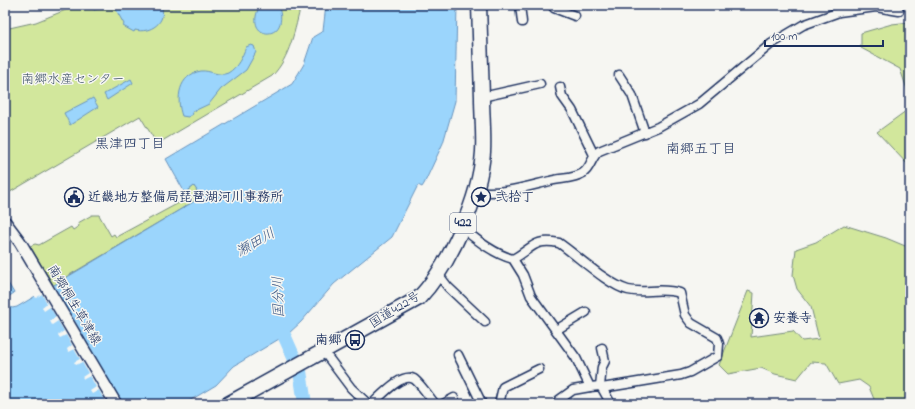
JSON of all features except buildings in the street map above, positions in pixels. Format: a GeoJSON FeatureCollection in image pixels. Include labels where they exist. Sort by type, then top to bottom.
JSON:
{"type":"FeatureCollection","features":[{"type":"Feature","properties":{"kind":"highway","name":"国道422号"},"geometry":{"type":"LineString","coordinates":[[228,404],[419,298],[438,274],[462,228],[475,191],[483,152],[479,5]]}},
{"type":"Feature","properties":{"kind":"main road","name":"南郷桐生草津線"},"geometry":{"type":"LineString","coordinates":[[5,222],[20,242],[47,286],[116,404]]}},
{"type":"Feature","properties":{"kind":"street"},"geometry":{"type":"LineString","coordinates":[[520,5],[522,22]]}},
{"type":"Feature","properties":{"kind":"street"},"geometry":{"type":"LineString","coordinates":[[552,5],[554,8],[575,16]]}},
{"type":"Feature","properties":{"kind":"street"},"geometry":{"type":"LineString","coordinates":[[475,191],[490,193],[574,177],[584,173],[591,164],[594,155],[610,146],[658,127],[698,104],[771,44],[803,26],[839,12],[876,7],[899,11]]}},
{"type":"Feature","properties":{"kind":"street"},"geometry":{"type":"LineString","coordinates":[[619,75],[632,95],[645,133]]}},
{"type":"Feature","properties":{"kind":"street"},"geometry":{"type":"LineString","coordinates":[[482,97],[540,84]]}},
{"type":"Feature","properties":{"kind":"street"},"geometry":{"type":"LineString","coordinates":[[560,87],[562,96],[572,110],[594,155]]}},
{"type":"Feature","properties":{"kind":"street"},"geometry":{"type":"LineString","coordinates":[[462,228],[492,250],[505,257],[514,259],[538,242],[550,241],[559,243],[615,286],[637,292],[669,290],[680,293],[685,315],[691,323],[716,338],[719,344],[718,356],[690,372],[601,387],[573,390],[559,400]]}},
{"type":"Feature","properties":{"kind":"street"},"geometry":{"type":"LineString","coordinates":[[514,259],[523,275],[531,296],[576,358],[590,387]]}},
{"type":"Feature","properties":{"kind":"street"},"geometry":{"type":"LineString","coordinates":[[438,274],[448,287],[486,322]]}},
{"type":"Feature","properties":{"kind":"street"},"geometry":{"type":"LineString","coordinates":[[556,330],[586,312]]}},
{"type":"Feature","properties":{"kind":"street"},"geometry":{"type":"LineString","coordinates":[[602,348],[605,361],[602,366],[601,387],[611,404]]}},
{"type":"Feature","properties":{"kind":"street"},"geometry":{"type":"LineString","coordinates":[[324,352],[351,388],[368,404]]}},
{"type":"Feature","properties":{"kind":"street"},"geometry":{"type":"LineString","coordinates":[[458,355],[482,404]]}},
{"type":"Feature","properties":{"kind":"street"},"geometry":{"type":"LineString","coordinates":[[499,404],[503,387],[539,369]]}},
{"type":"Feature","properties":{"kind":"street"},"geometry":{"type":"LineString","coordinates":[[372,404],[396,382],[407,378],[414,379],[435,404]]}},
{"type":"Feature","properties":{"kind":"street"},"geometry":{"type":"LineString","coordinates":[[443,404],[454,398]]}},
{"type":"Feature","properties":{"kind":"green space","name":"南郷水産センター"},"geometry":{"type":"Polygon","coordinates":[[[78,5],[301,5],[288,52],[272,76],[157,144],[140,116],[5,195],[5,29],[36,22],[78,5]]]}},
{"type":"Feature","properties":{"kind":"green space"},"geometry":{"type":"Polygon","coordinates":[[[910,22],[910,98],[900,69],[861,48],[861,33],[892,24],[910,22]]]}},
{"type":"Feature","properties":{"kind":"green space"},"geometry":{"type":"Polygon","coordinates":[[[910,108],[910,167],[877,132],[910,108]]]}},
{"type":"Feature","properties":{"kind":"green space"},"geometry":{"type":"Polygon","coordinates":[[[194,186],[200,195],[198,199],[66,277],[65,280],[54,286],[30,246],[35,244],[39,245],[71,227],[73,230],[79,226],[78,223],[92,215],[99,215],[111,236],[114,234],[116,237],[188,198],[185,193],[194,186]]]}},
{"type":"Feature","properties":{"kind":"green space"},"geometry":{"type":"Polygon","coordinates":[[[844,225],[886,238],[910,248],[910,404],[876,404],[869,387],[859,380],[838,384],[826,363],[811,362],[797,379],[775,374],[761,368],[728,374],[719,365],[748,291],[754,293],[751,337],[793,331],[802,341],[819,339],[811,307],[797,289],[793,275],[796,249],[816,242],[844,225]]]}},
{"type":"Feature","properties":{"kind":"water"},"geometry":{"type":"Polygon","coordinates":[[[97,5],[161,5],[163,11],[160,21],[152,28],[141,31],[135,30],[134,32],[123,26],[124,24],[115,8],[107,6],[94,10],[93,7],[97,5]]]}},
{"type":"Feature","properties":{"kind":"water"},"geometry":{"type":"Polygon","coordinates":[[[260,5],[278,5],[281,17],[279,26],[274,31],[268,33],[261,31],[257,26],[256,17],[260,5]]]}},
{"type":"Feature","properties":{"kind":"water","name":"瀬田川"},"geometry":{"type":"Polygon","coordinates":[[[326,5],[457,5],[455,101],[443,143],[424,184],[422,187],[418,185],[392,237],[334,284],[301,322],[288,334],[295,351],[288,355],[279,339],[234,366],[216,385],[184,404],[5,404],[5,278],[14,293],[8,297],[6,304],[12,308],[17,307],[198,199],[200,195],[194,186],[185,193],[166,159],[292,84],[304,64],[313,37],[323,31],[326,5]]]}},
{"type":"Feature","properties":{"kind":"water"},"geometry":{"type":"Polygon","coordinates":[[[251,45],[254,46],[256,52],[246,70],[221,89],[209,104],[192,112],[193,114],[188,117],[182,116],[179,95],[183,83],[187,77],[193,73],[201,71],[208,71],[218,74],[228,73],[237,65],[246,47],[251,45]]]}},
{"type":"Feature","properties":{"kind":"water"},"geometry":{"type":"Polygon","coordinates":[[[131,79],[133,83],[107,100],[104,94],[131,79]]]}},
{"type":"Feature","properties":{"kind":"water"},"geometry":{"type":"Polygon","coordinates":[[[93,98],[98,107],[70,125],[64,113],[93,98]]]}},
{"type":"Feature","properties":{"kind":"pier"},"geometry":{"type":"Polygon","coordinates":[[[53,284],[122,404],[98,404],[104,400],[99,390],[92,394],[90,391],[96,387],[90,376],[84,379],[82,377],[88,373],[82,362],[76,365],[74,362],[80,359],[74,349],[68,352],[67,349],[72,345],[66,335],[60,338],[58,335],[64,331],[58,321],[52,325],[50,321],[56,317],[50,307],[44,311],[42,307],[47,303],[42,294],[36,298],[34,295],[53,284]]]}},
{"type":"Feature","properties":{"kind":"waterway","name":"国分川"},"geometry":{"type":"LineString","coordinates":[[284,335],[300,371],[305,404]]}},
{"type":"Feature","properties":{"kind":"place","name":"近畿地方整備局琵琶湖河川事務所"},"geometry":{"type":"Point","coordinates":[74,197]}},
{"type":"Feature","properties":{"kind":"place","name":"弐拾丁"},"geometry":{"type":"Point","coordinates":[481,197]}},
{"type":"Feature","properties":{"kind":"place","name":"安養寺"},"geometry":{"type":"Point","coordinates":[759,318]}},
{"type":"Feature","properties":{"kind":"place","name":"南郷"},"geometry":{"type":"Point","coordinates":[355,340]}},
{"type":"Feature","properties":{"kind":"district","name":"黒津四丁目"},"geometry":{"type":"Point","coordinates":[130,144]}},
{"type":"Feature","properties":{"kind":"district","name":"南郷五丁目"},"geometry":{"type":"Point","coordinates":[701,149]}}]}
